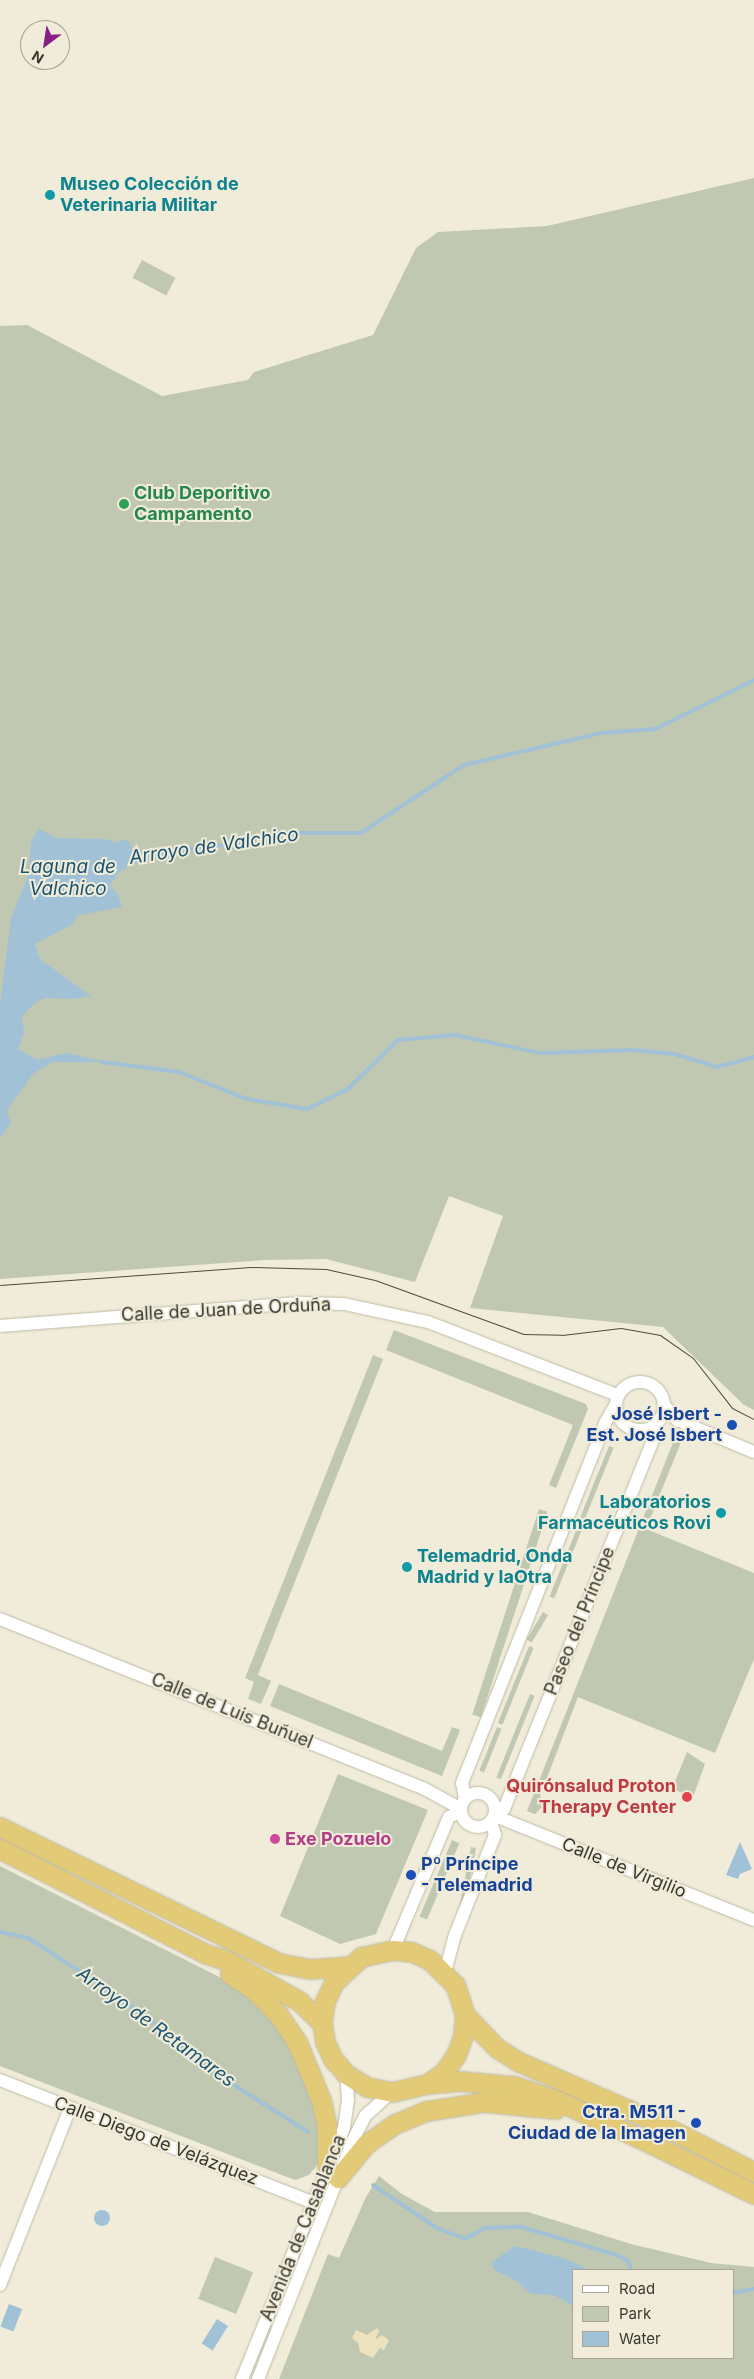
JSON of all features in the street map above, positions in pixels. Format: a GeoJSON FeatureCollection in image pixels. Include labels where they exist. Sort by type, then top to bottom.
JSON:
{"type":"FeatureCollection","features":[{"type":"Feature","properties":{"kind":"highway"},"geometry":{"type":"LineString","coordinates":[[0,1827],[279,1963],[309,1969],[348,1966]]}},
{"type":"Feature","properties":{"kind":"highway"},"geometry":{"type":"LineString","coordinates":[[0,1849],[206,1954],[226,1960],[285,1992],[322,2023]]}},
{"type":"Feature","properties":{"kind":"highway"},"geometry":{"type":"LineString","coordinates":[[427,2084],[444,2072],[456,2055],[463,2036],[465,2015],[462,2000],[445,1972],[430,1960],[412,1952],[393,1950],[369,1954],[348,1966],[334,1982],[325,2001],[322,2023],[325,2042],[333,2059],[346,2074],[367,2087],[392,2092],[427,2084],[469,2081],[515,2086],[556,2100],[582,2114],[708,2169],[754,2194]]}},
{"type":"Feature","properties":{"kind":"highway"},"geometry":{"type":"LineString","coordinates":[[206,1954],[222,1969],[253,1989],[278,2014],[297,2042],[323,2109],[327,2126],[332,2172]]}},
{"type":"Feature","properties":{"kind":"highway"},"geometry":{"type":"LineString","coordinates":[[465,2015],[497,2048],[516,2061],[652,2120],[754,2172]]}},
{"type":"Feature","properties":{"kind":"highway"},"geometry":{"type":"LineString","coordinates":[[332,2172],[366,2144],[395,2124],[446,2106],[516,2103],[582,2114]]}},
{"type":"Feature","properties":{"kind":"street","name":"Calle de Juan de Orduña"},"geometry":{"type":"LineString","coordinates":[[0,1326],[302,1304],[344,1304],[428,1322],[616,1400]]}},
{"type":"Feature","properties":{"kind":"street"},"geometry":{"type":"LineString","coordinates":[[494,1817],[476,1827],[468,1824],[462,1806],[462,1783],[605,1422],[626,1385],[639,1381],[652,1384],[661,1393],[665,1406],[677,1420],[754,1452]]}},
{"type":"Feature","properties":{"kind":"street"},"geometry":{"type":"LineString","coordinates":[[616,1400],[618,1417],[630,1428],[646,1430],[656,1424],[665,1406]]}},
{"type":"Feature","properties":{"kind":"street","name":"Paseo del Príncipe"},"geometry":{"type":"LineString","coordinates":[[494,1817],[504,1809],[653,1440],[656,1424]]}},
{"type":"Feature","properties":{"kind":"street","name":"Calle de Luis Buñuel"},"geometry":{"type":"LineString","coordinates":[[0,1619],[423,1788],[462,1806]]}},
{"type":"Feature","properties":{"kind":"street"},"geometry":{"type":"LineString","coordinates":[[393,1950],[449,1818],[472,1794],[489,1796],[494,1817],[495,1835],[455,1935],[445,1972]]}},
{"type":"Feature","properties":{"kind":"street","name":"Calle de Virgilio"},"geometry":{"type":"LineString","coordinates":[[494,1817],[754,1920]]}},
{"type":"Feature","properties":{"kind":"street","name":"Avenida de Casablanca"},"geometry":{"type":"LineString","coordinates":[[258,2379],[332,2172],[348,2112],[346,2074]]}},
{"type":"Feature","properties":{"kind":"street","name":"Calle Diego de Velázquez"},"geometry":{"type":"LineString","coordinates":[[0,2080],[312,2202]]}},
{"type":"Feature","properties":{"kind":"street","name":"Avenida de Casablanca"},"geometry":{"type":"LineString","coordinates":[[242,2379],[312,2202],[365,2116],[392,2092]]}},
{"type":"Feature","properties":{"kind":"street"},"geometry":{"type":"LineString","coordinates":[[0,2285],[70,2108]]}},
{"type":"Feature","properties":{"kind":"green space"},"geometry":{"type":"Polygon","coordinates":[[[754,178],[754,1410],[744,1405],[663,1327],[470,1308],[503,1216],[449,1196],[415,1282],[326,1259],[265,1260],[0,1279],[0,326],[27,325],[162,396],[248,380],[254,372],[373,335],[416,248],[438,232],[547,226],[754,178]]]}},
{"type":"Feature","properties":{"kind":"green space"},"geometry":{"type":"Polygon","coordinates":[[[142,260],[176,278],[166,295],[133,278],[142,260]]]}},
{"type":"Feature","properties":{"kind":"green space"},"geometry":{"type":"Polygon","coordinates":[[[394,1330],[586,1404],[588,1409],[556,1488],[549,1485],[573,1425],[386,1350],[394,1330]]]}},
{"type":"Feature","properties":{"kind":"green space"},"geometry":{"type":"Polygon","coordinates":[[[373,1355],[383,1359],[258,1675],[271,1681],[261,1704],[248,1699],[254,1682],[245,1678],[373,1355]]]}},
{"type":"Feature","properties":{"kind":"green space"},"geometry":{"type":"Polygon","coordinates":[[[674,1440],[681,1442],[646,1529],[754,1573],[754,1659],[715,1753],[578,1697],[540,1796],[544,1805],[535,1814],[527,1811],[674,1440]]]}},
{"type":"Feature","properties":{"kind":"green space"},"geometry":{"type":"Polygon","coordinates":[[[609,1446],[614,1448],[584,1522],[579,1520],[609,1446]]]}},
{"type":"Feature","properties":{"kind":"green space"},"geometry":{"type":"Polygon","coordinates":[[[539,1509],[548,1512],[481,1717],[472,1714],[539,1509]]]}},
{"type":"Feature","properties":{"kind":"green space"},"geometry":{"type":"Polygon","coordinates":[[[578,1526],[583,1528],[554,1598],[550,1596],[578,1526]]]}},
{"type":"Feature","properties":{"kind":"green space"},"geometry":{"type":"Polygon","coordinates":[[[543,1612],[548,1615],[532,1643],[527,1639],[543,1612]]]}},
{"type":"Feature","properties":{"kind":"green space"},"geometry":{"type":"Polygon","coordinates":[[[529,1646],[534,1648],[503,1725],[498,1723],[529,1646]]]}},
{"type":"Feature","properties":{"kind":"green space"},"geometry":{"type":"Polygon","coordinates":[[[279,1684],[442,1751],[452,1727],[460,1730],[442,1776],[270,1706],[279,1684]]]}},
{"type":"Feature","properties":{"kind":"green space"},"geometry":{"type":"Polygon","coordinates":[[[530,1694],[535,1696],[501,1779],[496,1777],[530,1694]]]}},
{"type":"Feature","properties":{"kind":"green space"},"geometry":{"type":"Polygon","coordinates":[[[497,1727],[502,1729],[484,1772],[479,1771],[497,1727]]]}},
{"type":"Feature","properties":{"kind":"green space"},"geometry":{"type":"Polygon","coordinates":[[[687,1752],[705,1764],[693,1797],[672,1789],[687,1752]]]}},
{"type":"Feature","properties":{"kind":"green space"},"geometry":{"type":"Polygon","coordinates":[[[338,1774],[428,1810],[376,1934],[340,1944],[280,1916],[338,1774]]]}},
{"type":"Feature","properties":{"kind":"green space"},"geometry":{"type":"Polygon","coordinates":[[[452,1840],[459,1843],[427,1920],[420,1916],[452,1840]]]}},
{"type":"Feature","properties":{"kind":"green space"},"geometry":{"type":"Polygon","coordinates":[[[471,1847],[476,1848],[460,1927],[456,1927],[471,1847]]]}},
{"type":"Feature","properties":{"kind":"green space"},"geometry":{"type":"Polygon","coordinates":[[[0,1866],[235,1985],[273,2019],[293,2047],[321,2120],[321,2160],[309,2175],[295,2180],[0,2066],[0,1866]]]}},
{"type":"Feature","properties":{"kind":"green space"},"geometry":{"type":"Polygon","coordinates":[[[379,2176],[402,2194],[435,2212],[528,2212],[631,2244],[711,2263],[754,2267],[754,2379],[279,2379],[328,2254],[339,2258],[366,2197],[379,2176]]]}},
{"type":"Feature","properties":{"kind":"green space"},"geometry":{"type":"Polygon","coordinates":[[[215,2257],[253,2272],[236,2314],[198,2299],[215,2257]]]}},
{"type":"Feature","properties":{"kind":"sand"},"geometry":{"type":"Polygon","coordinates":[[[377,2328],[379,2331],[375,2340],[382,2335],[389,2340],[384,2350],[380,2348],[373,2358],[360,2352],[358,2343],[352,2338],[356,2330],[367,2335],[377,2328]]]}},
{"type":"Feature","properties":{"kind":"water","name":"Laguna de Valchico"},"geometry":{"type":"Polygon","coordinates":[[[39,829],[57,838],[106,839],[117,843],[123,839],[131,843],[132,851],[187,848],[169,857],[148,856],[118,873],[110,886],[118,895],[122,907],[79,915],[71,925],[35,944],[40,959],[91,996],[72,999],[45,998],[35,1003],[22,1016],[24,1033],[18,1049],[37,1060],[66,1053],[106,1062],[53,1062],[34,1073],[9,1107],[7,1113],[11,1123],[0,1138],[0,1005],[11,918],[28,876],[31,842],[39,829]]]}},
{"type":"Feature","properties":{"kind":"water"},"geometry":{"type":"Polygon","coordinates":[[[740,1842],[752,1869],[740,1874],[738,1879],[726,1875],[740,1842]]]}},
{"type":"Feature","properties":{"kind":"water"},"geometry":{"type":"Polygon","coordinates":[[[102,2210],[108,2212],[110,2218],[108,2224],[102,2226],[96,2224],[94,2218],[96,2212],[102,2210]]]}},
{"type":"Feature","properties":{"kind":"water"},"geometry":{"type":"Polygon","coordinates":[[[515,2246],[566,2259],[586,2269],[572,2269],[572,2305],[554,2295],[531,2294],[518,2282],[493,2269],[492,2262],[515,2246]]]}},
{"type":"Feature","properties":{"kind":"water"},"geometry":{"type":"Polygon","coordinates":[[[9,2304],[22,2309],[13,2331],[0,2326],[9,2304]]]}},
{"type":"Feature","properties":{"kind":"water"},"geometry":{"type":"Polygon","coordinates":[[[217,2319],[228,2326],[213,2350],[202,2344],[217,2319]]]}},
{"type":"Feature","properties":{"kind":"waterway","name":"Arroyo de Valchico"},"geometry":{"type":"LineString","coordinates":[[183,849],[237,844],[282,833],[361,833],[464,765],[601,733],[655,729],[754,680]]}},
{"type":"Feature","properties":{"kind":"waterway"},"geometry":{"type":"LineString","coordinates":[[102,1062],[179,1072],[247,1099],[307,1109],[348,1089],[398,1040],[455,1035],[540,1053],[633,1050],[674,1054],[717,1067],[754,1057]]}},
{"type":"Feature","properties":{"kind":"waterway","name":"Arroyo de Retamares"},"geometry":{"type":"LineString","coordinates":[[0,1932],[28,1938],[98,1983],[154,2023],[187,2055],[308,2132]]}},
{"type":"Feature","properties":{"kind":"waterway","name":"Arroyo de Retamares"},"geometry":{"type":"LineString","coordinates":[[373,2185],[437,2228],[465,2239],[485,2228],[521,2227],[617,2255],[628,2261],[631,2269]]}},
{"type":"Feature","properties":{"kind":"waterway","name":"Arroyo de Retamares"},"geometry":{"type":"LineString","coordinates":[[734,2293],[754,2289]]}},
{"type":"Feature","properties":{"kind":"tram line"},"geometry":{"type":"LineString","coordinates":[[0,1285],[250,1267],[326,1269],[375,1280],[523,1334],[562,1335],[621,1328],[660,1335],[693,1358],[732,1408],[754,1419]]}},
{"type":"Feature","properties":{"kind":"place","name":"Museo Colección de Veterinaria Militar"},"geometry":{"type":"Point","coordinates":[50,195]}},
{"type":"Feature","properties":{"kind":"place","name":"Club Deporitivo Campamento"},"geometry":{"type":"Point","coordinates":[124,504]}},
{"type":"Feature","properties":{"kind":"place","name":"José Isbert - Est. José Isbert"},"geometry":{"type":"Point","coordinates":[732,1425]}},
{"type":"Feature","properties":{"kind":"place","name":"Laboratorios Farmacéuticos Rovi"},"geometry":{"type":"Point","coordinates":[721,1513]}},
{"type":"Feature","properties":{"kind":"place","name":"Telemadrid, Onda Madrid y laOtra"},"geometry":{"type":"Point","coordinates":[407,1567]}},
{"type":"Feature","properties":{"kind":"place","name":"Quirónsalud Proton Therapy Center"},"geometry":{"type":"Point","coordinates":[687,1797]}},
{"type":"Feature","properties":{"kind":"place","name":"Exe Pozuelo"},"geometry":{"type":"Point","coordinates":[275,1839]}},
{"type":"Feature","properties":{"kind":"place","name":"Pº Príncipe - Telemadrid"},"geometry":{"type":"Point","coordinates":[411,1875]}},
{"type":"Feature","properties":{"kind":"place","name":"Ctra. M511 - Ciudad de la Imagen"},"geometry":{"type":"Point","coordinates":[696,2123]}}]}
